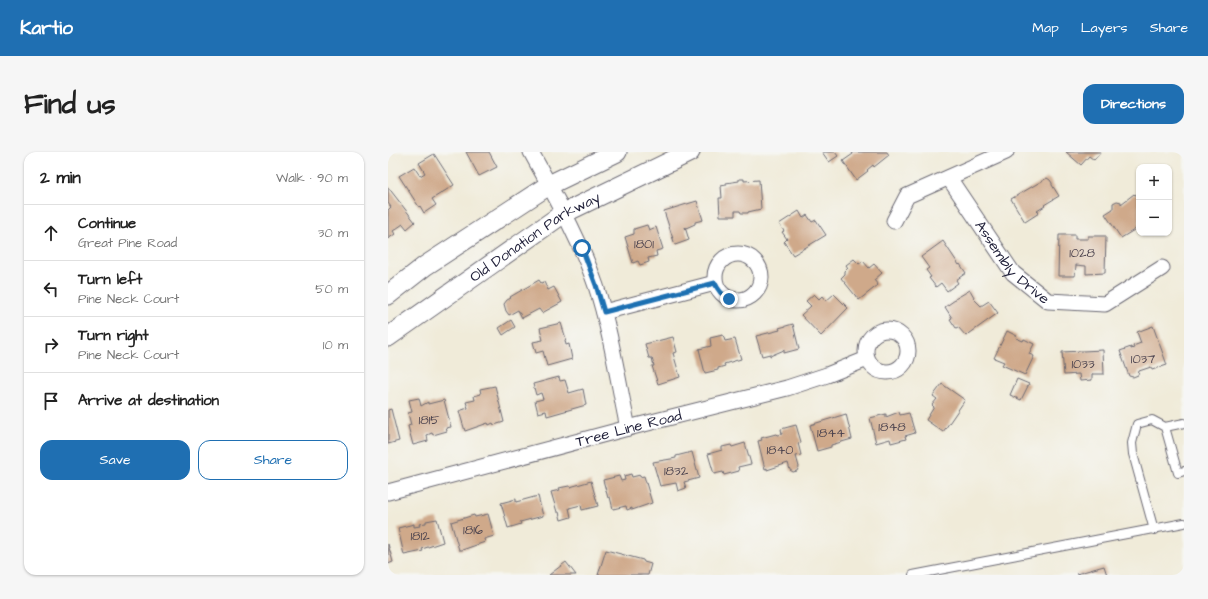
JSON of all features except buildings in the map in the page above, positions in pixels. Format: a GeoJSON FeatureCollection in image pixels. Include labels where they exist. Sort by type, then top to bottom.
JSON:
{"type":"FeatureCollection","features":[{"type":"Feature","properties":{"kind":"street"},"geometry":{"type":"LineString","coordinates":[[531,152],[582,248],[596,285],[604,312],[628,428]]}},
{"type":"Feature","properties":{"kind":"street"},"geometry":{"type":"LineString","coordinates":[[388,295],[425,266],[549,185],[617,152]]}},
{"type":"Feature","properties":{"kind":"street","name":"Old Donation Parkway"},"geometry":{"type":"LineString","coordinates":[[388,337],[564,213],[690,152]]}},
{"type":"Feature","properties":{"kind":"street"},"geometry":{"type":"LineString","coordinates":[[894,221],[907,196],[1006,152]]}},
{"type":"Feature","properties":{"kind":"street","name":"Assembly Drive"},"geometry":{"type":"LineString","coordinates":[[949,178],[1013,273],[1048,301],[1105,304],[1162,268]]}},
{"type":"Feature","properties":{"kind":"street"},"geometry":{"type":"LineString","coordinates":[[604,312],[715,283]]}},
{"type":"Feature","properties":{"kind":"street","name":"Tree Line Road"},"geometry":{"type":"LineString","coordinates":[[388,492],[628,428],[787,388],[827,375],[867,359]]}},
{"type":"Feature","properties":{"kind":"lane"},"geometry":{"type":"LineString","coordinates":[[1154,530],[1133,454],[1132,443],[1137,424],[1152,420],[1165,427],[1184,423]]}},
{"type":"Feature","properties":{"kind":"lane"},"geometry":{"type":"LineString","coordinates":[[1165,427],[1178,473],[1184,471]]}},
{"type":"Feature","properties":{"kind":"lane"},"geometry":{"type":"LineString","coordinates":[[913,575],[1184,524]]}},
{"type":"Feature","properties":{"kind":"route"},"geometry":{"type":"LineString","coordinates":[[582,248],[596,285],[604,312],[715,283],[718,290],[729,299]]}}]}
